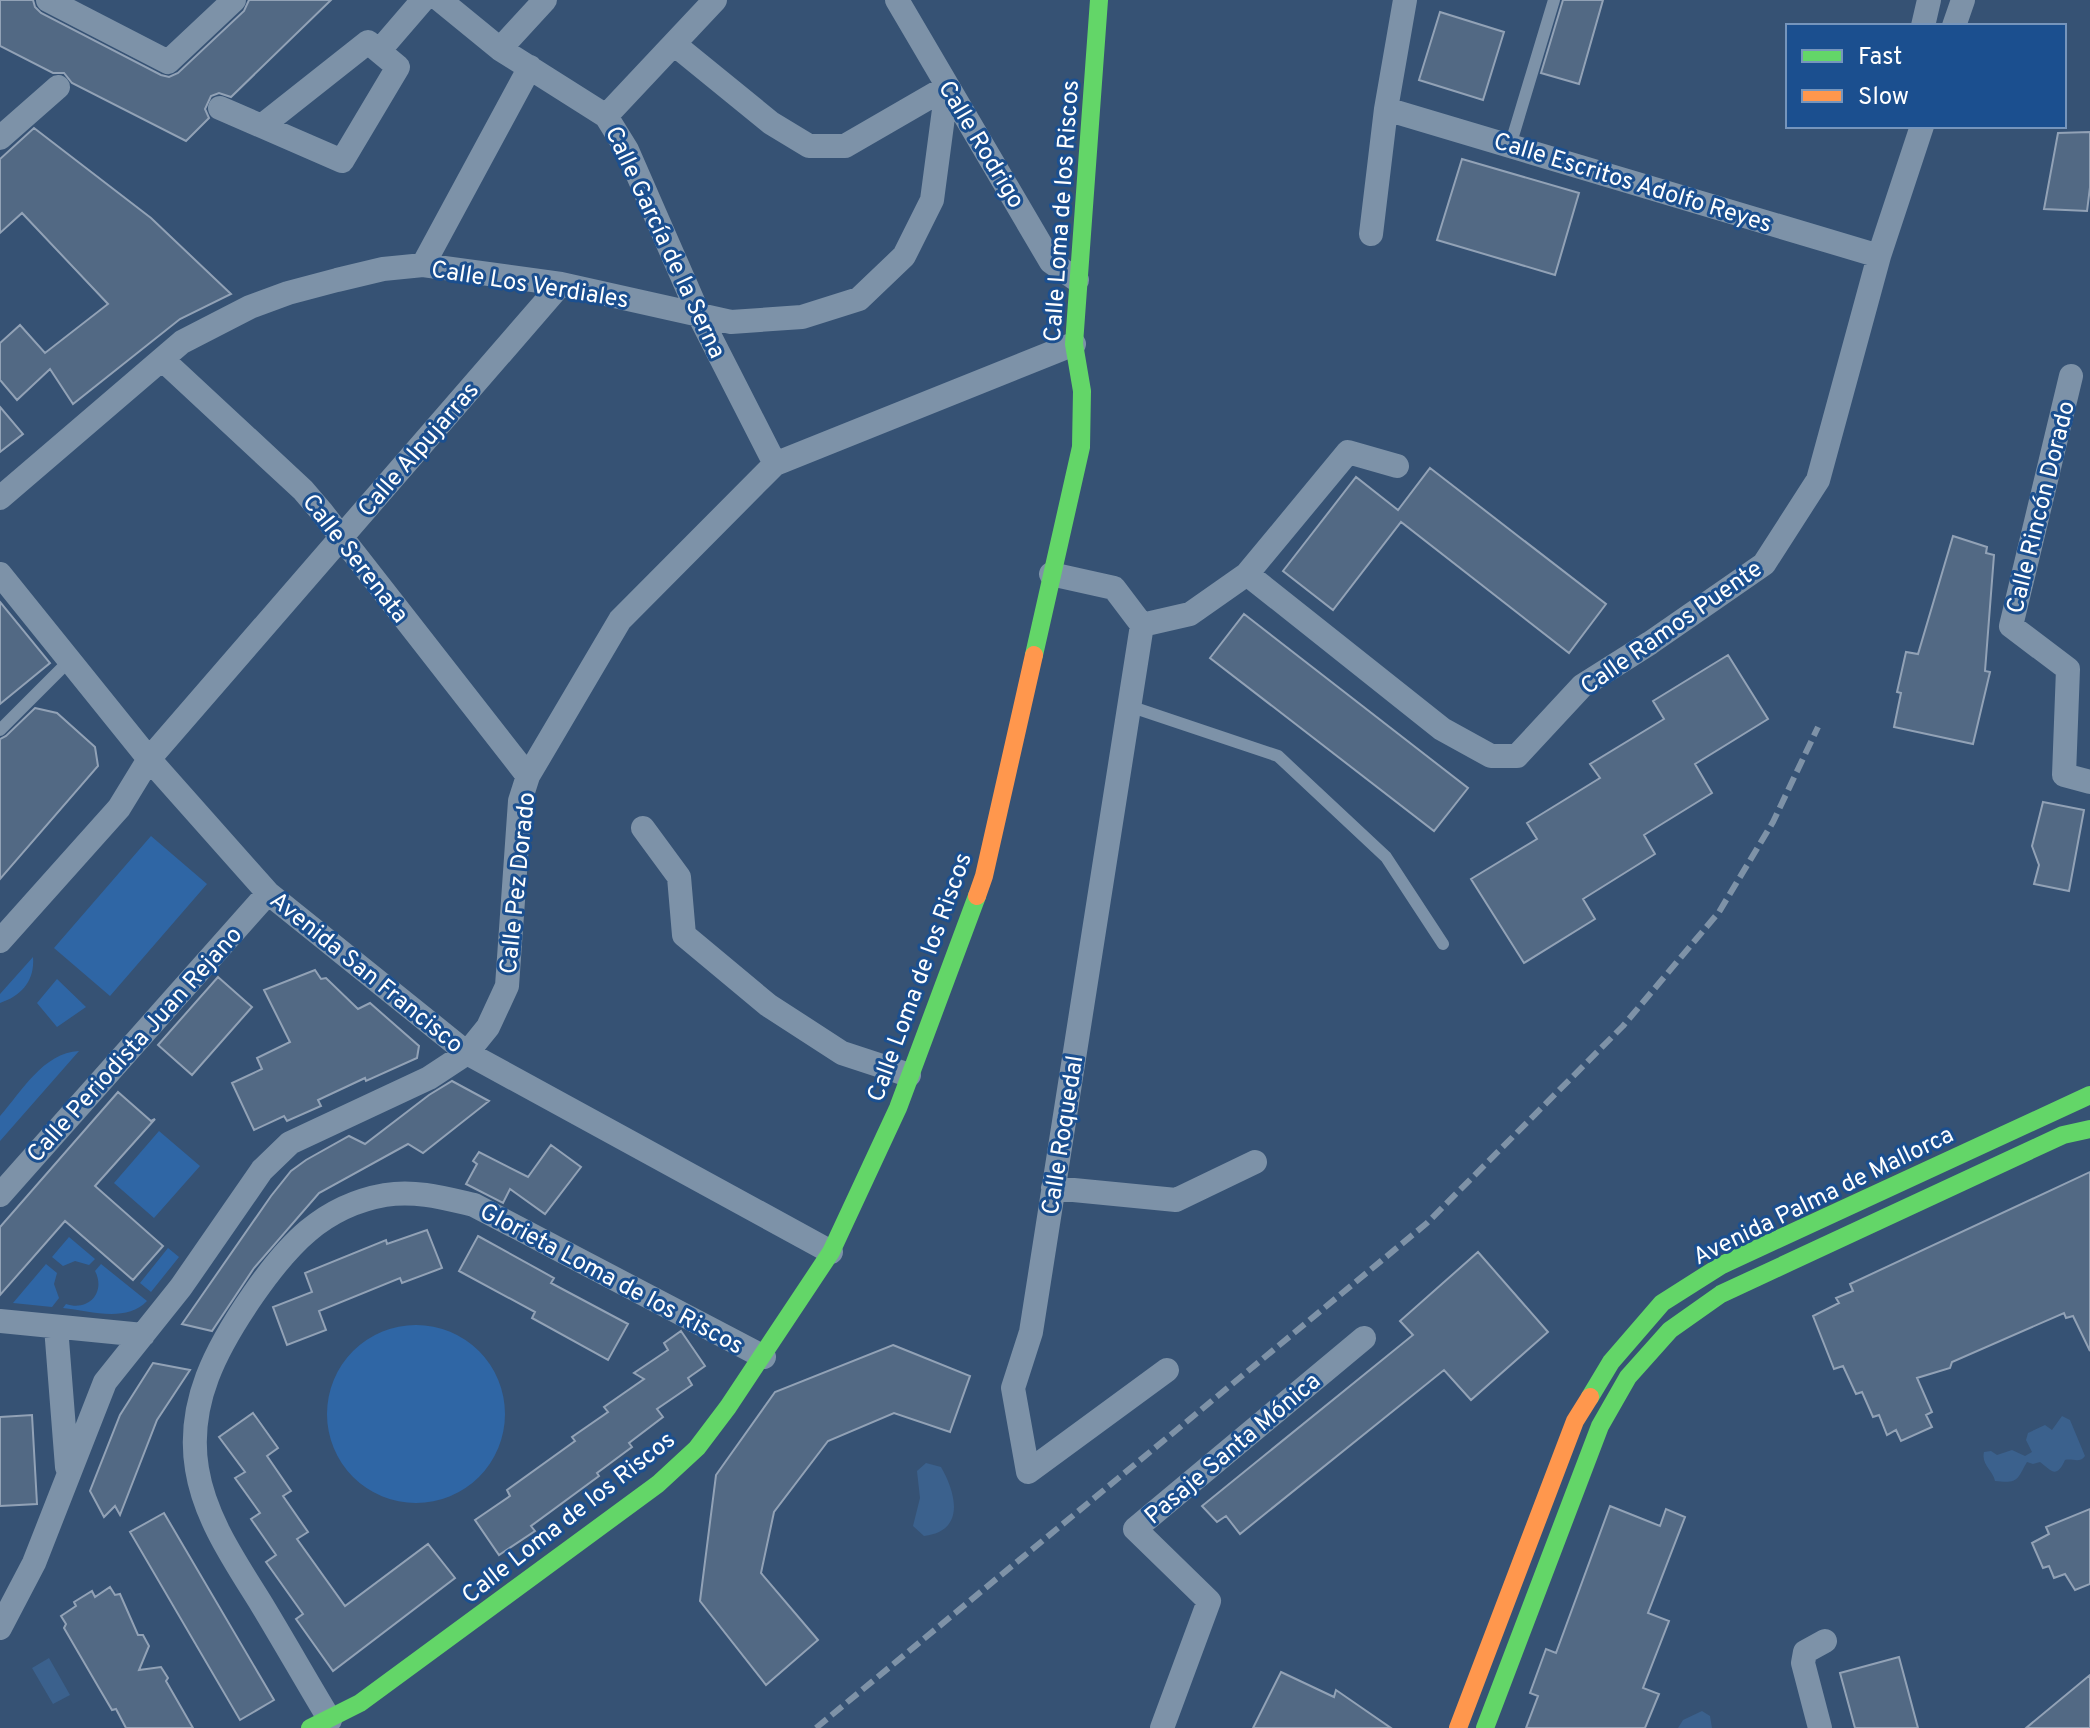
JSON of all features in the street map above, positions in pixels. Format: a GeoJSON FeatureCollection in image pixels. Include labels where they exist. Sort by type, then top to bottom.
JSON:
{"type":"FeatureCollection","features":[{"type":"Feature","properties":{"kind":"street"},"geometry":{"type":"LineString","coordinates":[[48,0],[168,62],[234,0]]}},
{"type":"Feature","properties":{"kind":"street"},"geometry":{"type":"LineString","coordinates":[[379,51],[423,0]]}},
{"type":"Feature","properties":{"kind":"street","name":"Calle García de la Serna"},"geometry":{"type":"LineString","coordinates":[[440,0],[500,49],[606,116],[627,150],[699,315],[775,464]]}},
{"type":"Feature","properties":{"kind":"street"},"geometry":{"type":"LineString","coordinates":[[500,49],[545,0]]}},
{"type":"Feature","properties":{"kind":"street"},"geometry":{"type":"LineString","coordinates":[[606,116],[715,0]]}},
{"type":"Feature","properties":{"kind":"street","name":"Calle Rodrigo"},"geometry":{"type":"LineString","coordinates":[[897,0],[1051,262],[1077,280]]}},
{"type":"Feature","properties":{"kind":"street","name":"Calle Loma de los Riscos"},"geometry":{"type":"LineString","coordinates":[[320,1724],[360,1703],[658,1484],[697,1448],[764,1357],[831,1252],[898,1108],[984,876],[1081,447],[1082,391],[1074,344],[1099,0]]}},
{"type":"Feature","properties":{"kind":"street"},"geometry":{"type":"LineString","coordinates":[[1371,234],[1386,109],[1405,0]]}},
{"type":"Feature","properties":{"kind":"street"},"geometry":{"type":"LineString","coordinates":[[1923,24],[1929,0]]}},
{"type":"Feature","properties":{"kind":"street"},"geometry":{"type":"LineString","coordinates":[[1955,24],[1963,0]]}},
{"type":"Feature","properties":{"kind":"street"},"geometry":{"type":"LineString","coordinates":[[220,108],[342,161],[398,67],[368,42],[263,125]]}},
{"type":"Feature","properties":{"kind":"street"},"geometry":{"type":"LineString","coordinates":[[674,44],[771,123],[809,146],[845,146],[947,87]]}},
{"type":"Feature","properties":{"kind":"street"},"geometry":{"type":"LineString","coordinates":[[423,265],[530,67]]}},
{"type":"Feature","properties":{"kind":"street"},"geometry":{"type":"LineString","coordinates":[[0,138],[58,87]]}},
{"type":"Feature","properties":{"kind":"street","name":"Calle Los Verdiales"},"geometry":{"type":"LineString","coordinates":[[0,498],[182,342],[250,307],[288,293],[383,269],[423,265],[561,284],[731,322],[802,317],[859,299],[904,256],[932,200],[947,87]]}},
{"type":"Feature","properties":{"kind":"street","name":"Calle Escritos Adolfo Reyes"},"geometry":{"type":"LineString","coordinates":[[1386,109],[1879,256]]}},
{"type":"Feature","properties":{"kind":"street","name":"Calle Ramos Puente"},"geometry":{"type":"LineString","coordinates":[[1247,574],[1442,729],[1491,756],[1517,756],[1582,686],[1764,564],[1818,480],[1879,256],[1921,128]]}},
{"type":"Feature","properties":{"kind":"street","name":"Calle Alpujarras"},"geometry":{"type":"LineString","coordinates":[[0,941],[119,808],[149,759],[561,284]]}},
{"type":"Feature","properties":{"kind":"street","name":"Calle Pez Dorado"},"geometry":{"type":"LineString","coordinates":[[0,1628],[34,1563],[105,1382],[181,1287],[262,1170],[290,1143],[429,1078],[467,1053],[488,1027],[507,986],[520,801],[528,776],[620,620],[775,464],[1074,344]]}},
{"type":"Feature","properties":{"kind":"street","name":"Calle Serenata"},"geometry":{"type":"LineString","coordinates":[[163,360],[303,490],[528,776]]}},
{"type":"Feature","properties":{"kind":"street","name":"Calle Rincón Dorado"},"geometry":{"type":"LineString","coordinates":[[2071,376],[2011,626],[2068,669],[2064,775],[2090,782]]}},
{"type":"Feature","properties":{"kind":"street"},"geometry":{"type":"LineString","coordinates":[[1051,574],[1114,588],[1142,625],[1190,614],[1247,574],[1348,452],[1397,466]]}},
{"type":"Feature","properties":{"kind":"street","name":"Avenida San Francisco"},"geometry":{"type":"LineString","coordinates":[[0,574],[149,759],[268,893],[467,1053],[831,1252]]}},
{"type":"Feature","properties":{"kind":"street","name":"Calle Roquedal"},"geometry":{"type":"LineString","coordinates":[[1142,625],[1031,1332],[1013,1388],[1028,1472],[1167,1370]]}},
{"type":"Feature","properties":{"kind":"street"},"geometry":{"type":"LineString","coordinates":[[643,828],[679,877],[684,935],[768,1005],[842,1053],[909,1075]]}},
{"type":"Feature","properties":{"kind":"street","name":"Calle Periodista Juan Rejano"},"geometry":{"type":"LineString","coordinates":[[0,1195],[268,893]]}},
{"type":"Feature","properties":{"kind":"street","name":"Avenida Palma de Mallorca"},"geometry":{"type":"LineString","coordinates":[[1458,1728],[1575,1421],[1611,1362],[1662,1303],[1722,1265],[2090,1095]]}},
{"type":"Feature","properties":{"kind":"street","name":"Avenida Palma de Mallorca"},"geometry":{"type":"LineString","coordinates":[[1485,1728],[1600,1426],[1628,1377],[1670,1330],[1721,1294],[2063,1135],[2090,1129]]}},
{"type":"Feature","properties":{"kind":"street"},"geometry":{"type":"LineString","coordinates":[[1053,1188],[1176,1200],[1255,1162]]}},
{"type":"Feature","properties":{"kind":"street","name":"Glorieta Loma de los Riscos"},"geometry":{"type":"LineString","coordinates":[[320,1724],[211,1518],[197,1469],[195,1424],[204,1381],[232,1325],[284,1251],[305,1232],[340,1210],[384,1195],[425,1193],[474,1205],[764,1357]]}},
{"type":"Feature","properties":{"kind":"street"},"geometry":{"type":"LineString","coordinates":[[0,1321],[143,1335]]}},
{"type":"Feature","properties":{"kind":"street","name":"Calle Pez Dorado"},"geometry":{"type":"LineString","coordinates":[[56,1327],[67,1473]]}},
{"type":"Feature","properties":{"kind":"street","name":"Pasaje Santa Mónica"},"geometry":{"type":"LineString","coordinates":[[1162,1728],[1209,1601],[1135,1529],[1364,1338]]}},
{"type":"Feature","properties":{"kind":"street"},"geometry":{"type":"LineString","coordinates":[[1820,1728],[1803,1663],[1805,1652],[1825,1641]]}},
{"type":"Feature","properties":{"kind":"lane"},"geometry":{"type":"LineString","coordinates":[[1510,146],[1554,0]]}},
{"type":"Feature","properties":{"kind":"lane"},"geometry":{"type":"LineString","coordinates":[[0,730],[70,660]]}},
{"type":"Feature","properties":{"kind":"lane"},"geometry":{"type":"LineString","coordinates":[[1129,706],[1278,756],[1386,857],[1443,944]]}},
{"type":"Feature","properties":{"kind":"shaded area"},"geometry":{"type":"Polygon","coordinates":[[[151,836],[207,884],[110,996],[54,948],[151,836]]]}},
{"type":"Feature","properties":{"kind":"shaded area"},"geometry":{"type":"Polygon","coordinates":[[[33,957],[32,973],[26,986],[0,1003],[0,994],[33,957]]]}},
{"type":"Feature","properties":{"kind":"shaded area"},"geometry":{"type":"Polygon","coordinates":[[[57,979],[86,1007],[57,1027],[37,1003],[57,979]]]}},
{"type":"Feature","properties":{"kind":"shaded area"},"geometry":{"type":"Polygon","coordinates":[[[79,1051],[0,1141],[0,1116],[25,1085],[55,1058],[79,1051]]]}},
{"type":"Feature","properties":{"kind":"shaded area"},"geometry":{"type":"Polygon","coordinates":[[[159,1131],[200,1166],[154,1218],[114,1183],[159,1131]]]}},
{"type":"Feature","properties":{"kind":"shaded area"},"geometry":{"type":"Polygon","coordinates":[[[69,1237],[95,1259],[89,1265],[75,1261],[63,1266],[52,1257],[69,1237]]]}},
{"type":"Feature","properties":{"kind":"shaded area"},"geometry":{"type":"Polygon","coordinates":[[[168,1248],[179,1257],[151,1292],[140,1283],[168,1248]]]}},
{"type":"Feature","properties":{"kind":"shaded area"},"geometry":{"type":"Polygon","coordinates":[[[46,1264],[57,1273],[54,1284],[59,1298],[52,1307],[13,1303],[46,1264]]]}},
{"type":"Feature","properties":{"kind":"shaded area"},"geometry":{"type":"Polygon","coordinates":[[[101,1264],[147,1301],[138,1308],[118,1314],[63,1308],[66,1304],[88,1303],[93,1298],[98,1286],[95,1271],[101,1264]]]}},
{"type":"Feature","properties":{"kind":"shaded area"},"geometry":{"type":"Polygon","coordinates":[[[416,1325],[450,1332],[479,1351],[498,1380],[505,1414],[498,1448],[479,1477],[450,1496],[416,1503],[382,1496],[353,1477],[334,1448],[327,1414],[334,1380],[353,1351],[382,1332],[416,1325]]]}},
{"type":"Feature","properties":{"kind":"shaded area"},"geometry":{"type":"Polygon","coordinates":[[[2062,1416],[2070,1420],[2085,1456],[2083,1458],[2065,1460],[2056,1472],[2040,1462],[2027,1462],[2013,1481],[1995,1481],[1984,1460],[1984,1452],[1991,1451],[1997,1455],[2012,1450],[2025,1456],[2032,1452],[2026,1440],[2028,1433],[2045,1425],[2052,1430],[2062,1416]]]}},
{"type":"Feature","properties":{"kind":"shaded area"},"geometry":{"type":"Polygon","coordinates":[[[926,1463],[941,1467],[951,1488],[954,1509],[946,1527],[924,1536],[913,1526],[920,1498],[917,1471],[926,1463]]]}},
{"type":"Feature","properties":{"kind":"shaded area"},"geometry":{"type":"Polygon","coordinates":[[[49,1658],[70,1695],[53,1704],[32,1668],[49,1658]]]}},
{"type":"Feature","properties":{"kind":"shaded area"},"geometry":{"type":"Polygon","coordinates":[[[1702,1711],[1710,1716],[1712,1728],[1678,1728],[1683,1720],[1702,1711]]]}},
{"type":"Feature","properties":{"kind":"building"},"geometry":{"type":"Polygon","coordinates":[[[0,0],[33,0],[41,13],[169,77],[178,73],[244,11],[249,0],[331,0],[231,97],[219,93],[211,96],[205,109],[209,118],[186,141],[72,83],[64,73],[53,73],[0,46],[0,0]]]}},
{"type":"Feature","properties":{"kind":"building"},"geometry":{"type":"Polygon","coordinates":[[[1563,0],[1603,0],[1579,84],[1541,73],[1563,0]]]}},
{"type":"Feature","properties":{"kind":"building"},"geometry":{"type":"Polygon","coordinates":[[[1440,12],[1504,32],[1483,100],[1419,80],[1440,12]]]}},
{"type":"Feature","properties":{"kind":"building"},"geometry":{"type":"Polygon","coordinates":[[[34,128],[151,218],[231,294],[180,319],[73,404],[50,369],[17,400],[0,380],[0,343],[20,325],[45,353],[108,304],[22,213],[0,233],[0,159],[34,128]]]}},
{"type":"Feature","properties":{"kind":"building"},"geometry":{"type":"Polygon","coordinates":[[[2090,132],[2087,211],[2044,209],[2058,133],[2090,132]]]}},
{"type":"Feature","properties":{"kind":"building"},"geometry":{"type":"Polygon","coordinates":[[[1462,159],[1579,193],[1555,275],[1437,240],[1462,159]]]}},
{"type":"Feature","properties":{"kind":"building"},"geometry":{"type":"Polygon","coordinates":[[[0,407],[23,434],[0,452],[0,407]]]}},
{"type":"Feature","properties":{"kind":"building"},"geometry":{"type":"Polygon","coordinates":[[[1430,468],[1606,604],[1569,653],[1401,522],[1333,610],[1283,571],[1356,477],[1398,510],[1430,468]]]}},
{"type":"Feature","properties":{"kind":"building"},"geometry":{"type":"Polygon","coordinates":[[[1953,536],[1987,547],[1986,553],[1994,555],[1985,671],[1990,672],[1973,744],[1894,727],[1901,693],[1897,692],[1906,652],[1918,654],[1953,536]]]}},
{"type":"Feature","properties":{"kind":"building"},"geometry":{"type":"Polygon","coordinates":[[[0,602],[50,663],[0,704],[0,602]]]}},
{"type":"Feature","properties":{"kind":"building"},"geometry":{"type":"Polygon","coordinates":[[[1244,614],[1468,788],[1434,831],[1210,658],[1244,614]]]}},
{"type":"Feature","properties":{"kind":"building"},"geometry":{"type":"Polygon","coordinates":[[[1728,655],[1768,719],[1695,764],[1712,793],[1644,835],[1655,854],[1583,899],[1595,919],[1524,963],[1471,879],[1537,839],[1527,823],[1600,778],[1590,764],[1664,719],[1653,701],[1728,655]]]}},
{"type":"Feature","properties":{"kind":"building"},"geometry":{"type":"Polygon","coordinates":[[[35,708],[57,713],[95,747],[98,766],[0,879],[0,739],[35,708]]]}},
{"type":"Feature","properties":{"kind":"building"},"geometry":{"type":"Polygon","coordinates":[[[2043,802],[2084,810],[2069,891],[2034,884],[2039,865],[2032,846],[2043,802]]]}},
{"type":"Feature","properties":{"kind":"building"},"geometry":{"type":"Polygon","coordinates":[[[315,970],[321,979],[326,978],[358,1009],[370,1003],[419,1046],[417,1058],[318,1100],[321,1106],[287,1121],[284,1116],[254,1130],[232,1083],[262,1069],[257,1058],[290,1042],[264,990],[315,970]]]}},
{"type":"Feature","properties":{"kind":"building"},"geometry":{"type":"Polygon","coordinates":[[[218,977],[252,1007],[192,1075],[158,1045],[218,977]]]}},
{"type":"Feature","properties":{"kind":"building"},"geometry":{"type":"Polygon","coordinates":[[[452,1081],[489,1101],[423,1153],[408,1144],[319,1193],[254,1268],[212,1331],[182,1324],[291,1171],[349,1136],[365,1144],[452,1081]]]}},
{"type":"Feature","properties":{"kind":"building"},"geometry":{"type":"Polygon","coordinates":[[[118,1092],[151,1121],[155,1119],[95,1186],[163,1246],[133,1280],[65,1221],[0,1295],[0,1227],[118,1092]]]}},
{"type":"Feature","properties":{"kind":"building"},"geometry":{"type":"Polygon","coordinates":[[[551,1145],[581,1167],[545,1214],[510,1189],[503,1203],[466,1184],[477,1164],[473,1161],[479,1152],[528,1177],[551,1145]]]}},
{"type":"Feature","properties":{"kind":"building"},"geometry":{"type":"Polygon","coordinates":[[[2090,1172],[2090,1351],[2073,1316],[2066,1318],[2064,1313],[1952,1362],[1950,1368],[1917,1378],[1932,1412],[1926,1415],[1932,1427],[1901,1441],[1896,1430],[1887,1435],[1879,1415],[1873,1417],[1862,1392],[1856,1394],[1843,1366],[1834,1369],[1813,1316],[1839,1303],[1836,1298],[1853,1291],[1850,1284],[2090,1172]]]}},
{"type":"Feature","properties":{"kind":"building"},"geometry":{"type":"Polygon","coordinates":[[[427,1230],[442,1268],[402,1283],[400,1278],[319,1311],[326,1330],[287,1345],[273,1307],[312,1292],[305,1273],[386,1240],[387,1244],[427,1230]]]}},
{"type":"Feature","properties":{"kind":"building"},"geometry":{"type":"Polygon","coordinates":[[[478,1236],[554,1278],[551,1283],[628,1324],[608,1360],[532,1318],[535,1312],[459,1271],[478,1236]]]}},
{"type":"Feature","properties":{"kind":"building"},"geometry":{"type":"Polygon","coordinates":[[[1478,1252],[1548,1332],[1471,1400],[1444,1370],[1240,1534],[1226,1516],[1217,1522],[1202,1506],[1413,1335],[1400,1321],[1478,1252]]]}},
{"type":"Feature","properties":{"kind":"building"},"geometry":{"type":"Polygon","coordinates":[[[681,1331],[705,1366],[688,1378],[692,1385],[657,1409],[663,1417],[629,1443],[632,1447],[597,1473],[599,1476],[531,1526],[535,1531],[499,1555],[475,1520],[510,1496],[507,1490],[575,1441],[572,1437],[608,1412],[604,1407],[644,1379],[634,1373],[668,1350],[664,1343],[681,1331]]]}},
{"type":"Feature","properties":{"kind":"building"},"geometry":{"type":"Polygon","coordinates":[[[893,1345],[970,1376],[950,1432],[894,1413],[828,1441],[774,1512],[761,1573],[818,1640],[766,1685],[700,1601],[716,1475],[775,1392],[893,1345]]]}},
{"type":"Feature","properties":{"kind":"building"},"geometry":{"type":"Polygon","coordinates":[[[153,1363],[190,1370],[157,1420],[120,1515],[115,1506],[104,1517],[90,1491],[120,1415],[153,1363]]]}},
{"type":"Feature","properties":{"kind":"building"},"geometry":{"type":"Polygon","coordinates":[[[253,1413],[278,1448],[267,1456],[291,1491],[283,1496],[308,1532],[297,1539],[345,1606],[428,1544],[455,1578],[333,1671],[296,1619],[303,1614],[266,1562],[276,1555],[251,1519],[260,1513],[235,1478],[245,1472],[219,1437],[253,1413]]]}},
{"type":"Feature","properties":{"kind":"building"},"geometry":{"type":"Polygon","coordinates":[[[32,1415],[37,1504],[0,1506],[0,1417],[32,1415]]]}},
{"type":"Feature","properties":{"kind":"building"},"geometry":{"type":"Polygon","coordinates":[[[1610,1506],[1660,1526],[1666,1509],[1685,1517],[1648,1613],[1669,1621],[1643,1688],[1659,1694],[1645,1728],[1526,1728],[1538,1696],[1530,1693],[1546,1649],[1556,1653],[1610,1506]]]}},
{"type":"Feature","properties":{"kind":"building"},"geometry":{"type":"Polygon","coordinates":[[[2090,1509],[2090,1584],[2075,1590],[2065,1574],[2054,1578],[2049,1566],[2043,1568],[2032,1543],[2049,1534],[2046,1527],[2090,1509]]]}},
{"type":"Feature","properties":{"kind":"building"},"geometry":{"type":"Polygon","coordinates":[[[164,1513],[274,1700],[240,1720],[130,1532],[164,1513]]]}},
{"type":"Feature","properties":{"kind":"building"},"geometry":{"type":"Polygon","coordinates":[[[110,1587],[115,1595],[120,1594],[138,1635],[143,1635],[149,1646],[139,1670],[161,1667],[193,1728],[126,1728],[99,1688],[64,1628],[66,1624],[61,1616],[76,1606],[74,1602],[92,1591],[95,1597],[110,1587]]]}},
{"type":"Feature","properties":{"kind":"building"},"geometry":{"type":"Polygon","coordinates":[[[1899,1657],[1918,1728],[1855,1728],[1840,1673],[1899,1657]]]}},
{"type":"Feature","properties":{"kind":"building"},"geometry":{"type":"Polygon","coordinates":[[[1281,1672],[1334,1697],[1336,1690],[1391,1728],[1253,1728],[1281,1672]]]}},
{"type":"Feature","properties":{"kind":"building"},"geometry":{"type":"Polygon","coordinates":[[[2090,1675],[2090,1728],[2026,1728],[2090,1675]]]}},
{"type":"Feature","properties":{"kind":"railway"},"geometry":{"type":"LineString","coordinates":[[816,1728],[1427,1223],[1623,1026],[1719,912],[1773,822],[1818,727]]}},
{"type":"Feature","properties":{"kind":"traffic: fast"},"geometry":{"type":"LineString","coordinates":[[1034,655],[1081,447],[1082,391],[1074,344],[1099,0]]}},
{"type":"Feature","properties":{"kind":"traffic: fast"},"geometry":{"type":"LineString","coordinates":[[310,1728],[360,1703],[658,1484],[697,1448],[728,1407],[831,1252],[898,1108],[977,896]]}},
{"type":"Feature","properties":{"kind":"traffic: fast"},"geometry":{"type":"LineString","coordinates":[[1590,1397],[1611,1362],[1662,1303],[1722,1265],[2090,1095]]}},
{"type":"Feature","properties":{"kind":"traffic: fast"},"geometry":{"type":"LineString","coordinates":[[1485,1728],[1600,1426],[1628,1377],[1670,1330],[1721,1294],[2063,1135],[2090,1129]]}},
{"type":"Feature","properties":{"kind":"traffic: slow"},"geometry":{"type":"LineString","coordinates":[[977,896],[1034,655]]}},
{"type":"Feature","properties":{"kind":"traffic: slow"},"geometry":{"type":"LineString","coordinates":[[1458,1728],[1575,1421],[1590,1397]]}}]}
